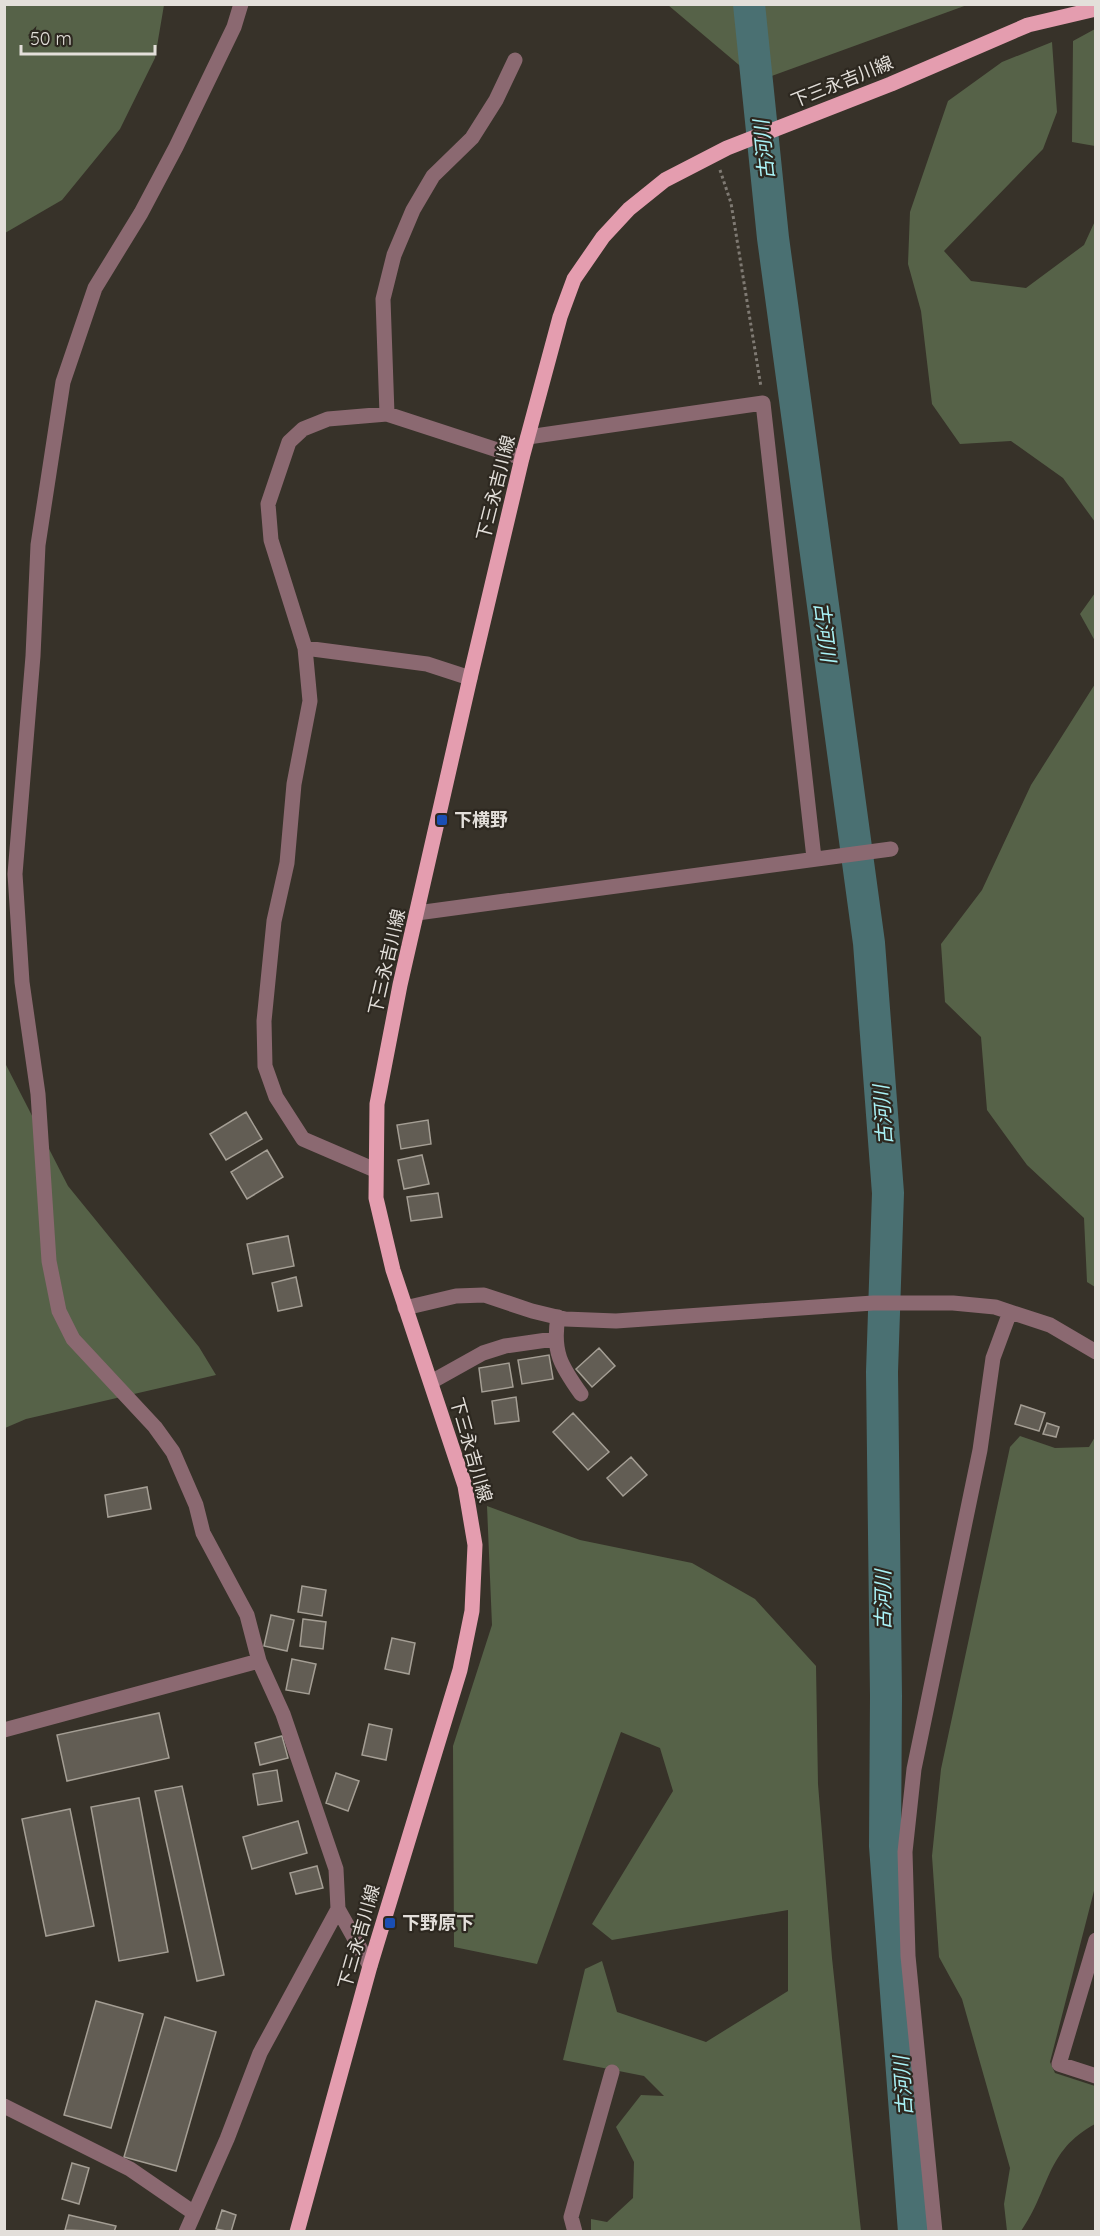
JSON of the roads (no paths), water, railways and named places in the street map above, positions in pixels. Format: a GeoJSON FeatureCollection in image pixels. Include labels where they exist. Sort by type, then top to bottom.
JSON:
{"type":"FeatureCollection","features":[{"type":"Feature","properties":{"kind":"main road","name":"下三永吉川線"},"geometry":{"type":"LineString","coordinates":[[297,2232],[370,1966],[460,1670],[472,1611],[475,1545],[467,1496],[393,1270],[379,1208],[375,1170],[377,1104],[470,678],[522,458],[560,317],[574,279],[603,237],[628,209],[665,180],[721,151],[891,84],[1028,24],[1095,9]]}},
{"type":"Feature","properties":{"kind":"street"},"geometry":{"type":"LineString","coordinates":[[241,4],[234,27],[176,147],[141,213],[95,288],[63,382],[38,545],[33,656],[15,874],[22,982],[38,1094],[49,1261],[59,1311],[73,1339],[155,1426],[173,1452],[196,1505],[203,1533],[247,1615],[259,1661],[283,1714],[336,1869],[338,1910],[370,1966]]}},
{"type":"Feature","properties":{"kind":"street"},"geometry":{"type":"LineString","coordinates":[[387,414],[383,299],[394,255],[413,210],[433,176],[472,138],[496,100],[514,60]]}},
{"type":"Feature","properties":{"kind":"street"},"geometry":{"type":"LineString","coordinates":[[528,438],[763,403],[817,857]]}},
{"type":"Feature","properties":{"kind":"street"},"geometry":{"type":"LineString","coordinates":[[375,1170],[303,1139],[276,1097],[265,1066],[264,1022],[273,921],[287,863],[294,784],[310,702],[305,648],[271,540],[268,504],[275,477],[289,442],[303,429],[328,420],[387,414],[522,458]]}},
{"type":"Feature","properties":{"kind":"street"},"geometry":{"type":"LineString","coordinates":[[305,648],[427,664],[470,678]]}},
{"type":"Feature","properties":{"kind":"street"},"geometry":{"type":"LineString","coordinates":[[417,913],[817,857],[891,849]]}},
{"type":"Feature","properties":{"kind":"street"},"geometry":{"type":"LineString","coordinates":[[405,1308],[456,1296],[484,1295],[558,1317],[616,1321],[922,1301],[995,1307],[1050,1325],[1095,1352]]}},
{"type":"Feature","properties":{"kind":"street"},"geometry":{"type":"LineString","coordinates":[[935,2232],[908,1956],[905,1852],[914,1769],[980,1450],[993,1358],[1010,1312]]}},
{"type":"Feature","properties":{"kind":"street"},"geometry":{"type":"LineString","coordinates":[[558,1317],[554,1340],[562,1368],[581,1394]]}},
{"type":"Feature","properties":{"kind":"street"},"geometry":{"type":"LineString","coordinates":[[431,1382],[483,1353],[505,1346],[554,1340]]}},
{"type":"Feature","properties":{"kind":"street"},"geometry":{"type":"LineString","coordinates":[[4,1730],[259,1661]]}},
{"type":"Feature","properties":{"kind":"street"},"geometry":{"type":"LineString","coordinates":[[186,2232],[227,2139],[260,2053],[338,1910]]}},
{"type":"Feature","properties":{"kind":"street"},"geometry":{"type":"LineString","coordinates":[[1095,1940],[1059,2064],[1095,2076]]}},
{"type":"Feature","properties":{"kind":"street"},"geometry":{"type":"LineString","coordinates":[[575,2232],[571,2217],[612,2072]]}},
{"type":"Feature","properties":{"kind":"street"},"geometry":{"type":"LineString","coordinates":[[4,2106],[129,2169],[194,2213]]}},
{"type":"Feature","properties":{"kind":"waterway","name":"古河川"},"geometry":{"type":"LineString","coordinates":[[749,4],[773,238],[869,943],[888,1193],[882,1372],[886,1696],[885,1846],[914,2232]]}},
{"type":"Feature","properties":{"kind":"place","name":"下横野"},"geometry":{"type":"Point","coordinates":[442,820]}},
{"type":"Feature","properties":{"kind":"place","name":"下野原下"},"geometry":{"type":"Point","coordinates":[390,1923]}}]}
